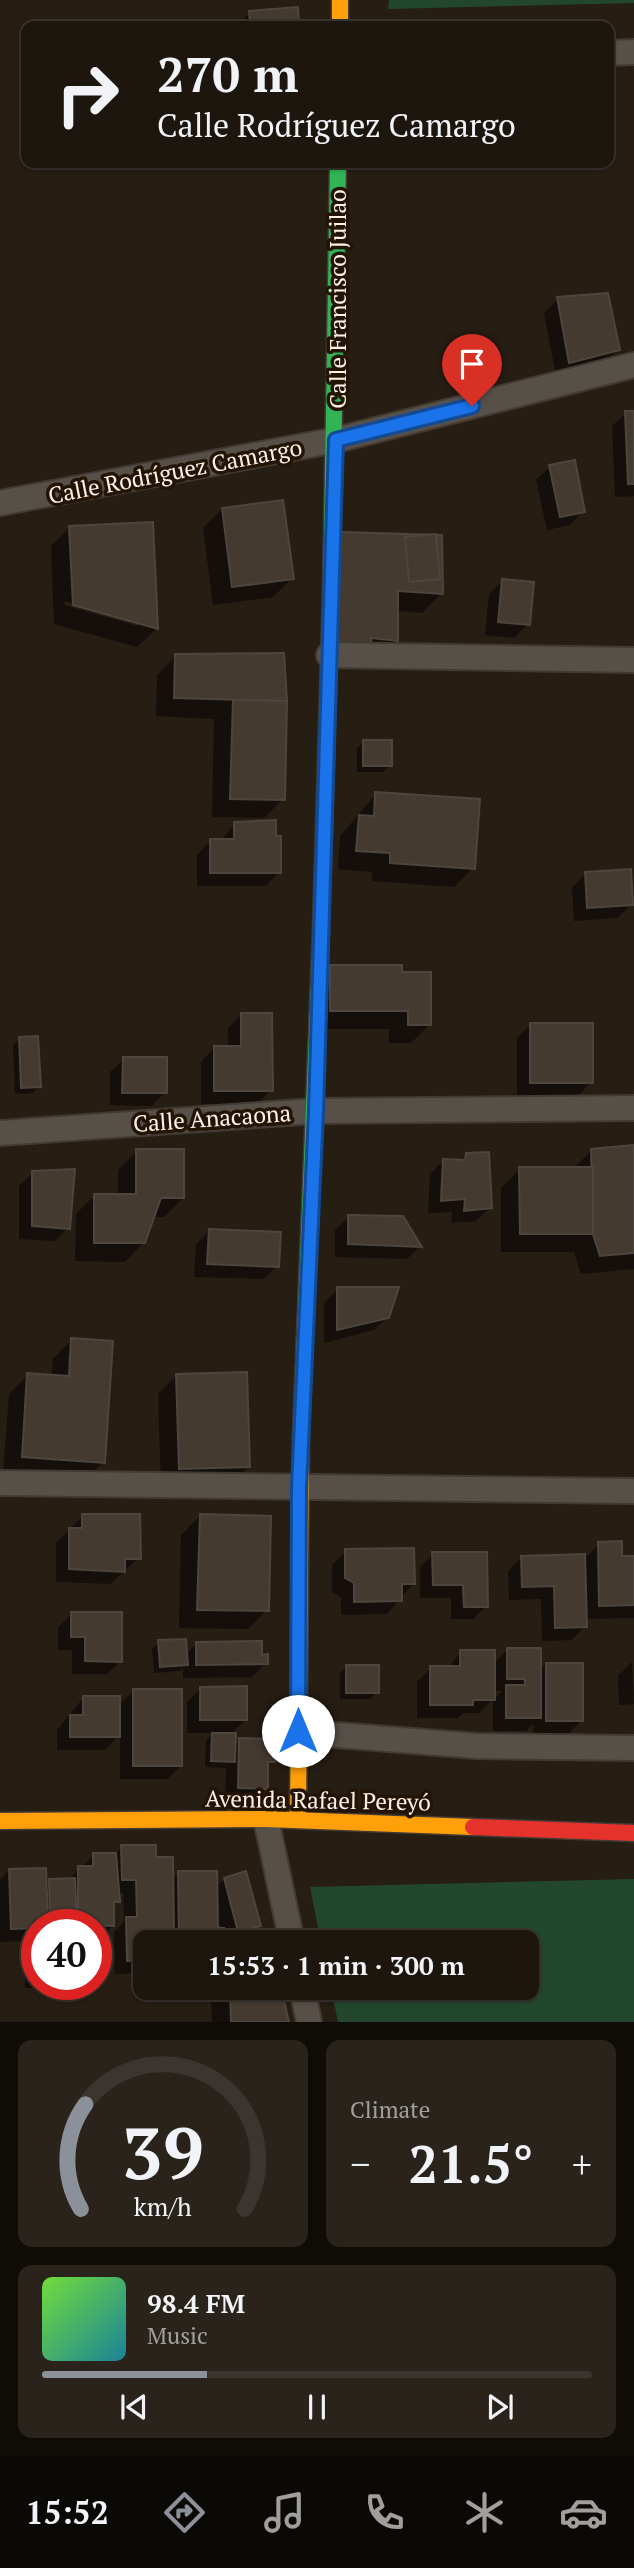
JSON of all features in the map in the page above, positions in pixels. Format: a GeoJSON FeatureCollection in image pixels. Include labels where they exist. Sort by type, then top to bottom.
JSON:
{"type":"FeatureCollection","features":[{"type":"Feature","properties":{"kind":"street"},"geometry":{"type":"LineString","coordinates":[[340,0],[340,21]]}},
{"type":"Feature","properties":{"kind":"street"},"geometry":{"type":"LineString","coordinates":[[614,53],[634,52]]}},
{"type":"Feature","properties":{"kind":"street","name":"Calle Francisco Juilao"},"geometry":{"type":"LineString","coordinates":[[298,1820],[299,1488],[316,1111],[336,440],[338,168]]}},
{"type":"Feature","properties":{"kind":"street","name":"Calle Rodríguez Camargo"},"geometry":{"type":"LineString","coordinates":[[0,503],[336,440],[634,365]]}},
{"type":"Feature","properties":{"kind":"street"},"geometry":{"type":"LineString","coordinates":[[329,655],[634,660]]}},
{"type":"Feature","properties":{"kind":"street","name":"Calle Anacaona"},"geometry":{"type":"LineString","coordinates":[[0,1133],[316,1111],[634,1108]]}},
{"type":"Feature","properties":{"kind":"street"},"geometry":{"type":"LineString","coordinates":[[0,1483],[634,1490]]}},
{"type":"Feature","properties":{"kind":"street"},"geometry":{"type":"LineString","coordinates":[[298,1731],[477,1746],[634,1748]]}},
{"type":"Feature","properties":{"kind":"street"},"geometry":{"type":"LineString","coordinates":[[266,1819],[289,1930]]}},
{"type":"Feature","properties":{"kind":"street","name":"Avenida Rafael Pereyó"},"geometry":{"type":"LineString","coordinates":[[0,1821],[266,1819],[634,1833]]}},
{"type":"Feature","properties":{"kind":"street"},"geometry":{"type":"LineString","coordinates":[[0,1829],[40,1822]]}},
{"type":"Feature","properties":{"kind":"street"},"geometry":{"type":"LineString","coordinates":[[304,2000],[309,2022]]}},
{"type":"Feature","properties":{"kind":"green space"},"geometry":{"type":"Polygon","coordinates":[[[389,0],[634,0],[634,3],[388,9],[389,0]]]}},
{"type":"Feature","properties":{"kind":"green space"},"geometry":{"type":"Polygon","coordinates":[[[634,1879],[634,2022],[338,2022],[333,2000],[539,2000],[539,1930],[319,1930],[310,1887],[634,1879]]]}},
{"type":"Feature","properties":{"kind":"building"},"geometry":{"type":"Polygon","coordinates":[[[298,7],[299,21],[250,21],[249,11],[298,7]]]}},
{"type":"Feature","properties":{"kind":"building"},"geometry":{"type":"Polygon","coordinates":[[[608,293],[620,350],[569,363],[557,297],[608,293]]]}},
{"type":"Feature","properties":{"kind":"building"},"geometry":{"type":"Polygon","coordinates":[[[625,411],[634,411],[634,484],[628,484],[625,411]]]}},
{"type":"Feature","properties":{"kind":"building"},"geometry":{"type":"Polygon","coordinates":[[[575,460],[585,512],[560,517],[549,465],[575,460]]]}},
{"type":"Feature","properties":{"kind":"building"},"geometry":{"type":"Polygon","coordinates":[[[283,500],[294,579],[232,587],[222,508],[283,500]]]}},
{"type":"Feature","properties":{"kind":"building"},"geometry":{"type":"Polygon","coordinates":[[[153,522],[158,629],[73,605],[69,526],[153,522]]]}},
{"type":"Feature","properties":{"kind":"building"},"geometry":{"type":"Polygon","coordinates":[[[340,532],[442,535],[443,594],[398,591],[398,641],[371,638],[372,647],[331,649],[340,532]]]}},
{"type":"Feature","properties":{"kind":"building"},"geometry":{"type":"Polygon","coordinates":[[[436,534],[440,579],[409,582],[405,537],[436,534]]]}},
{"type":"Feature","properties":{"kind":"building"},"geometry":{"type":"Polygon","coordinates":[[[502,579],[534,582],[530,625],[498,622],[502,579]]]}},
{"type":"Feature","properties":{"kind":"building"},"geometry":{"type":"Polygon","coordinates":[[[284,653],[287,701],[174,698],[175,654],[284,653]]]}},
{"type":"Feature","properties":{"kind":"building"},"geometry":{"type":"Polygon","coordinates":[[[233,700],[287,701],[285,800],[230,799],[233,700]]]}},
{"type":"Feature","properties":{"kind":"building"},"geometry":{"type":"Polygon","coordinates":[[[363,740],[392,740],[392,766],[363,766],[363,740]]]}},
{"type":"Feature","properties":{"kind":"building"},"geometry":{"type":"Polygon","coordinates":[[[375,792],[480,799],[475,869],[390,863],[390,853],[356,851],[359,815],[374,816],[375,792]]]}},
{"type":"Feature","properties":{"kind":"building"},"geometry":{"type":"Polygon","coordinates":[[[276,820],[276,836],[281,836],[281,873],[210,873],[210,839],[234,839],[234,822],[276,820]]]}},
{"type":"Feature","properties":{"kind":"building"},"geometry":{"type":"Polygon","coordinates":[[[631,869],[633,905],[587,908],[585,872],[631,869]]]}},
{"type":"Feature","properties":{"kind":"building"},"geometry":{"type":"Polygon","coordinates":[[[330,965],[402,965],[402,972],[431,972],[431,1025],[408,1025],[408,1011],[330,1011],[330,965]]]}},
{"type":"Feature","properties":{"kind":"building"},"geometry":{"type":"Polygon","coordinates":[[[241,1013],[272,1013],[273,1091],[214,1091],[214,1046],[241,1046],[241,1013]]]}},
{"type":"Feature","properties":{"kind":"building"},"geometry":{"type":"Polygon","coordinates":[[[530,1023],[593,1023],[593,1083],[530,1083],[530,1023]]]}},
{"type":"Feature","properties":{"kind":"building"},"geometry":{"type":"Polygon","coordinates":[[[38,1036],[41,1087],[21,1088],[19,1037],[38,1036]]]}},
{"type":"Feature","properties":{"kind":"building"},"geometry":{"type":"Polygon","coordinates":[[[123,1057],[167,1057],[167,1093],[122,1093],[123,1057]]]}},
{"type":"Feature","properties":{"kind":"building"},"geometry":{"type":"Polygon","coordinates":[[[634,1145],[634,1253],[600,1256],[593,1234],[591,1149],[634,1145]]]}},
{"type":"Feature","properties":{"kind":"building"},"geometry":{"type":"Polygon","coordinates":[[[136,1149],[184,1149],[184,1198],[161,1198],[145,1243],[94,1243],[94,1194],[136,1194],[136,1149]]]}},
{"type":"Feature","properties":{"kind":"building"},"geometry":{"type":"Polygon","coordinates":[[[489,1152],[492,1208],[464,1211],[465,1199],[441,1201],[443,1159],[465,1160],[466,1153],[489,1152]]]}},
{"type":"Feature","properties":{"kind":"building"},"geometry":{"type":"Polygon","coordinates":[[[519,1167],[593,1167],[593,1234],[520,1234],[519,1167]]]}},
{"type":"Feature","properties":{"kind":"building"},"geometry":{"type":"Polygon","coordinates":[[[75,1169],[70,1229],[32,1226],[32,1171],[75,1169]]]}},
{"type":"Feature","properties":{"kind":"building"},"geometry":{"type":"Polygon","coordinates":[[[348,1215],[403,1216],[422,1247],[348,1244],[348,1215]]]}},
{"type":"Feature","properties":{"kind":"building"},"geometry":{"type":"Polygon","coordinates":[[[209,1229],[281,1232],[279,1267],[207,1264],[209,1229]]]}},
{"type":"Feature","properties":{"kind":"building"},"geometry":{"type":"Polygon","coordinates":[[[337,1287],[399,1287],[389,1318],[337,1330],[337,1287]]]}},
{"type":"Feature","properties":{"kind":"building"},"geometry":{"type":"Polygon","coordinates":[[[71,1338],[113,1341],[105,1463],[22,1457],[27,1373],[69,1376],[71,1338]]]}},
{"type":"Feature","properties":{"kind":"building"},"geometry":{"type":"Polygon","coordinates":[[[247,1372],[250,1467],[179,1469],[176,1374],[247,1372]]]}},
{"type":"Feature","properties":{"kind":"building"},"geometry":{"type":"Polygon","coordinates":[[[82,1514],[140,1514],[141,1559],[125,1559],[125,1572],[69,1569],[69,1528],[82,1528],[82,1514]]]}},
{"type":"Feature","properties":{"kind":"building"},"geometry":{"type":"Polygon","coordinates":[[[200,1514],[271,1516],[269,1611],[197,1610],[200,1514]]]}},
{"type":"Feature","properties":{"kind":"building"},"geometry":{"type":"Polygon","coordinates":[[[622,1541],[622,1556],[634,1556],[634,1605],[599,1606],[598,1542],[622,1541]]]}},
{"type":"Feature","properties":{"kind":"building"},"geometry":{"type":"Polygon","coordinates":[[[414,1548],[415,1584],[402,1584],[402,1601],[354,1602],[354,1583],[345,1578],[345,1549],[414,1548]]]}},
{"type":"Feature","properties":{"kind":"building"},"geometry":{"type":"Polygon","coordinates":[[[432,1552],[487,1552],[488,1607],[464,1607],[463,1585],[433,1585],[432,1552]]]}},
{"type":"Feature","properties":{"kind":"building"},"geometry":{"type":"Polygon","coordinates":[[[585,1554],[587,1627],[555,1628],[554,1586],[522,1587],[521,1556],[585,1554]]]}},
{"type":"Feature","properties":{"kind":"building"},"geometry":{"type":"Polygon","coordinates":[[[71,1612],[122,1612],[122,1662],[85,1661],[85,1637],[71,1637],[71,1612]]]}},
{"type":"Feature","properties":{"kind":"building"},"geometry":{"type":"Polygon","coordinates":[[[186,1639],[188,1665],[160,1667],[158,1640],[186,1639]]]}},
{"type":"Feature","properties":{"kind":"building"},"geometry":{"type":"Polygon","coordinates":[[[262,1641],[262,1655],[268,1654],[268,1664],[196,1665],[196,1642],[262,1641]]]}},
{"type":"Feature","properties":{"kind":"building"},"geometry":{"type":"Polygon","coordinates":[[[507,1648],[541,1648],[541,1718],[506,1718],[506,1685],[525,1685],[525,1679],[507,1679],[507,1648]]]}},
{"type":"Feature","properties":{"kind":"building"},"geometry":{"type":"Polygon","coordinates":[[[460,1650],[495,1650],[495,1700],[473,1700],[473,1705],[430,1705],[430,1666],[460,1666],[460,1650]]]}},
{"type":"Feature","properties":{"kind":"building"},"geometry":{"type":"Polygon","coordinates":[[[546,1663],[583,1663],[583,1721],[546,1721],[546,1663]]]}},
{"type":"Feature","properties":{"kind":"building"},"geometry":{"type":"Polygon","coordinates":[[[346,1665],[379,1665],[379,1693],[346,1693],[346,1665]]]}},
{"type":"Feature","properties":{"kind":"building"},"geometry":{"type":"Polygon","coordinates":[[[247,1686],[247,1720],[200,1720],[200,1687],[247,1686]]]}},
{"type":"Feature","properties":{"kind":"building"},"geometry":{"type":"Polygon","coordinates":[[[133,1689],[182,1689],[182,1766],[133,1766],[133,1689]]]}},
{"type":"Feature","properties":{"kind":"building"},"geometry":{"type":"Polygon","coordinates":[[[83,1696],[120,1696],[120,1737],[70,1737],[70,1715],[83,1715],[83,1696]]]}},
{"type":"Feature","properties":{"kind":"building"},"geometry":{"type":"Polygon","coordinates":[[[212,1733],[236,1733],[235,1762],[211,1761],[212,1733]]]}},
{"type":"Feature","properties":{"kind":"building"},"geometry":{"type":"Polygon","coordinates":[[[239,1738],[276,1739],[275,1762],[268,1762],[268,1789],[238,1788],[239,1738]]]}},
{"type":"Feature","properties":{"kind":"building"},"geometry":{"type":"Polygon","coordinates":[[[121,1845],[156,1845],[156,1857],[173,1857],[174,1930],[133,1930],[133,1961],[127,1961],[126,1917],[137,1917],[136,1880],[122,1880],[121,1845]]]}},
{"type":"Feature","properties":{"kind":"building"},"geometry":{"type":"Polygon","coordinates":[[[93,1853],[116,1853],[120,1902],[114,1902],[114,1926],[112,1909],[78,1909],[78,1866],[93,1866],[93,1853]]]}},
{"type":"Feature","properties":{"kind":"building"},"geometry":{"type":"Polygon","coordinates":[[[46,1868],[47,1909],[21,1909],[21,1929],[11,1929],[9,1869],[46,1868]]]}},
{"type":"Feature","properties":{"kind":"building"},"geometry":{"type":"Polygon","coordinates":[[[178,1871],[217,1871],[218,1928],[224,1930],[179,1930],[178,1871]]]}},
{"type":"Feature","properties":{"kind":"building"},"geometry":{"type":"Polygon","coordinates":[[[246,1871],[261,1926],[237,1930],[224,1878],[246,1871]]]}},
{"type":"Feature","properties":{"kind":"building"},"geometry":{"type":"Polygon","coordinates":[[[75,1878],[76,1909],[50,1909],[49,1879],[75,1878]]]}},
{"type":"Feature","properties":{"kind":"building"},"geometry":{"type":"Polygon","coordinates":[[[230,2000],[284,2000],[289,2022],[231,2022],[230,2000]]]}},
{"type":"Feature","properties":{"kind":"traffic: fast"},"geometry":{"type":"LineString","coordinates":[[331,595],[338,168]]}},
{"type":"Feature","properties":{"kind":"traffic: fast"},"geometry":{"type":"LineString","coordinates":[[301,1436],[321,931]]}},
{"type":"Feature","properties":{"kind":"traffic: slow"},"geometry":{"type":"LineString","coordinates":[[340,0],[340,21]]}},
{"type":"Feature","properties":{"kind":"traffic: slow"},"geometry":{"type":"LineString","coordinates":[[298,1820],[301,1436]]}},
{"type":"Feature","properties":{"kind":"traffic: slow"},"geometry":{"type":"LineString","coordinates":[[0,1821],[266,1819],[473,1827]]}},
{"type":"Feature","properties":{"kind":"traffic: jam"},"geometry":{"type":"LineString","coordinates":[[321,931],[331,595]]}},
{"type":"Feature","properties":{"kind":"traffic: jam"},"geometry":{"type":"LineString","coordinates":[[473,1827],[634,1833]]}},
{"type":"Feature","properties":{"kind":"route"},"geometry":{"type":"LineString","coordinates":[[298,1731],[299,1488],[316,1111],[316,1034],[336,440],[472,406]]}}]}
